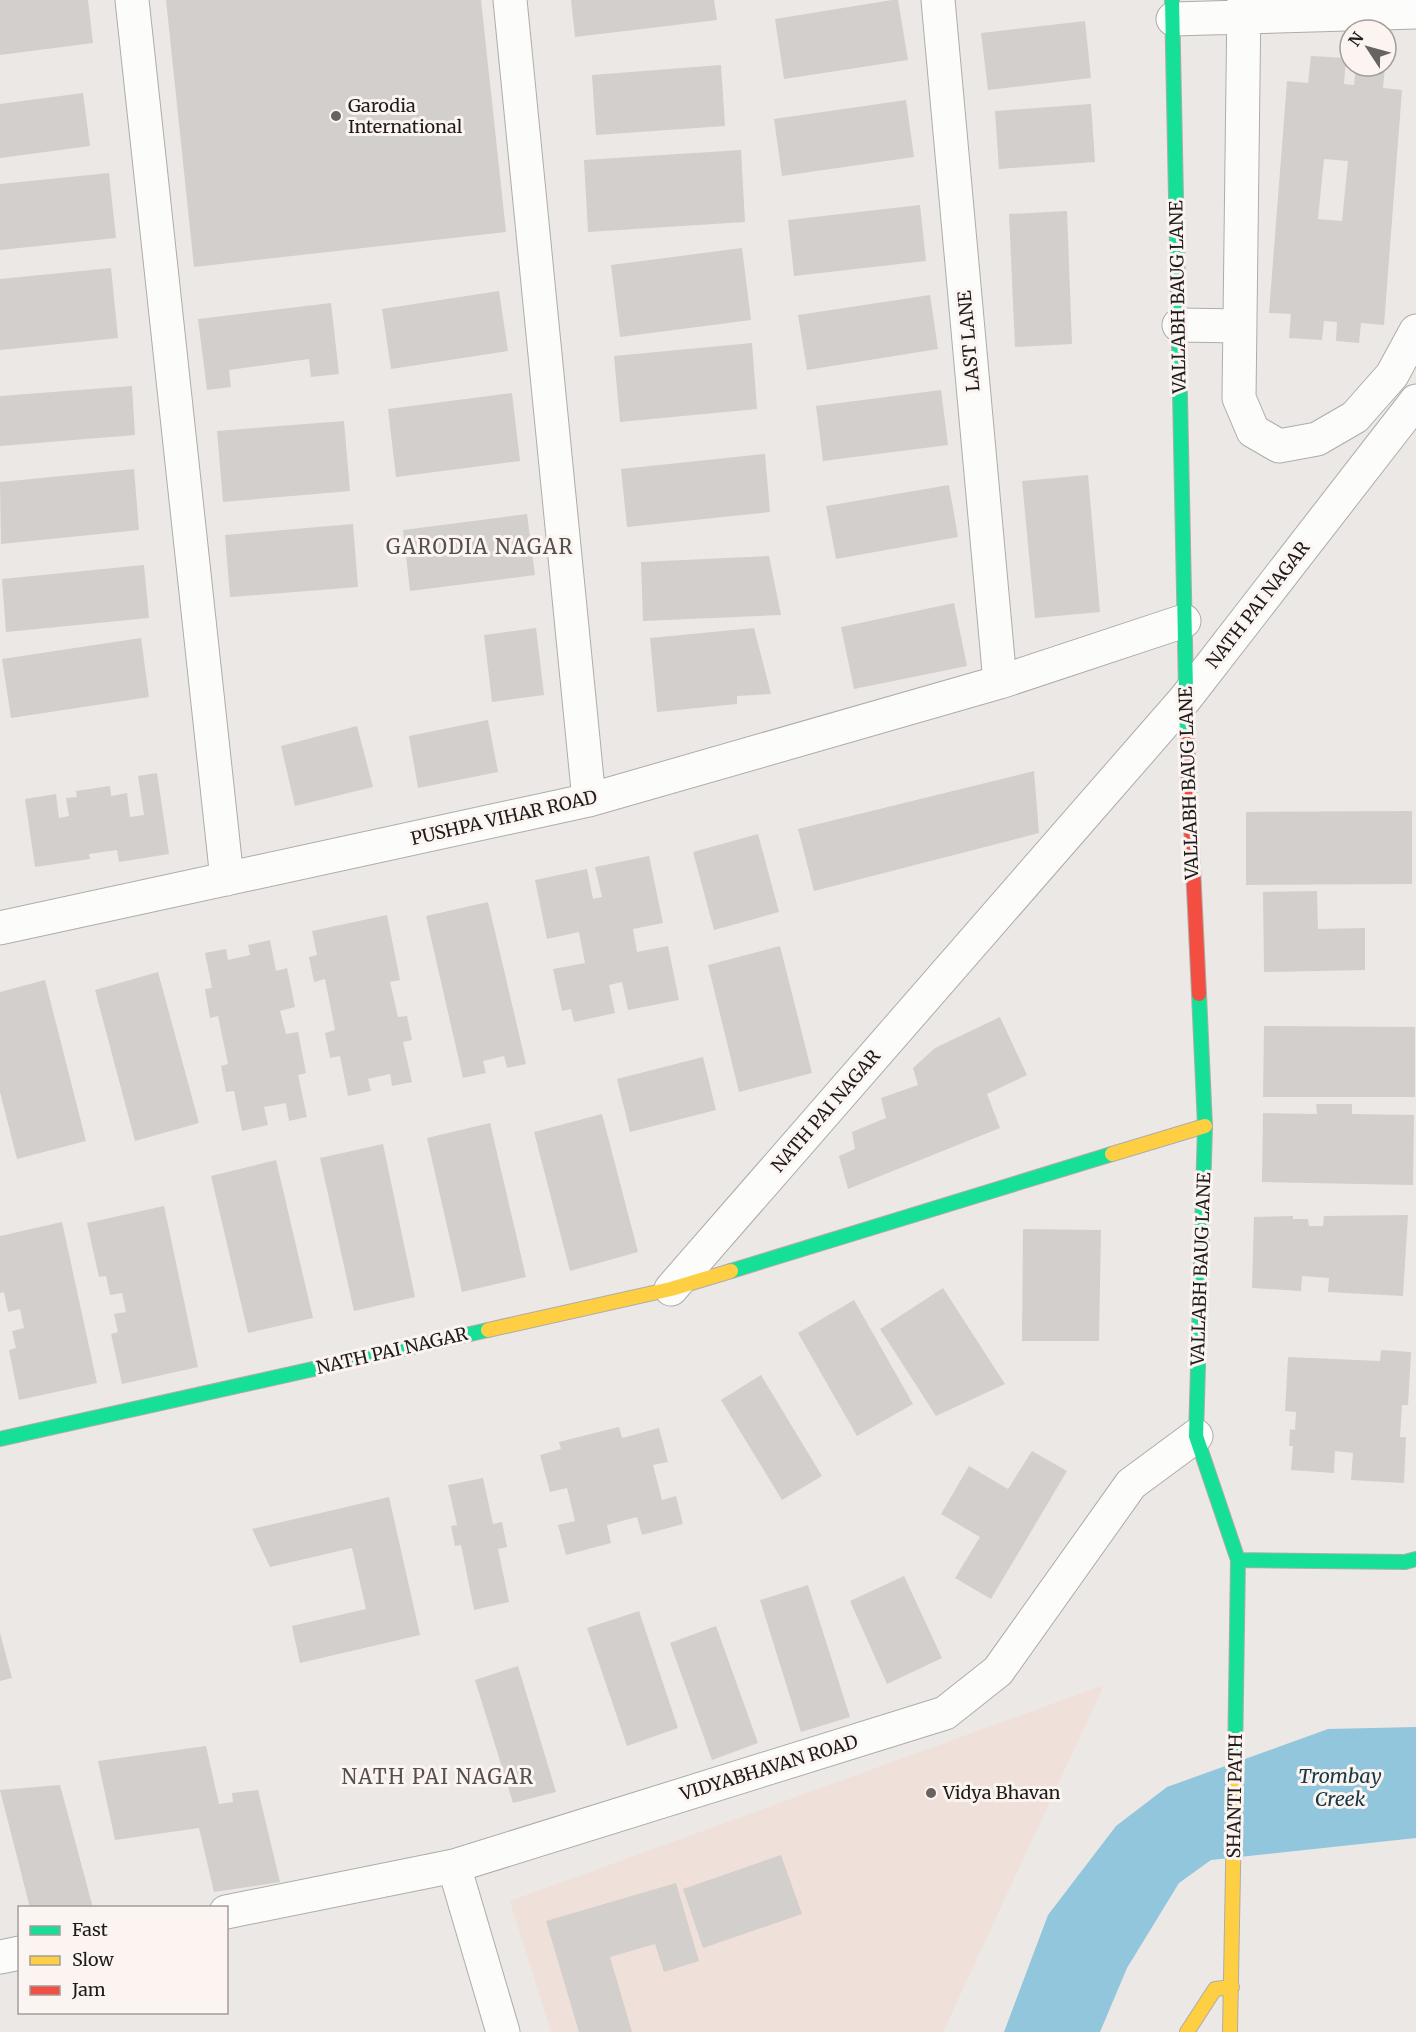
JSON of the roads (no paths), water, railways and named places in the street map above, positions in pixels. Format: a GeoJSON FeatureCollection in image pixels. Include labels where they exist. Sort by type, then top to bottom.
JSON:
{"type":"FeatureCollection","features":[{"type":"Feature","properties":{"kind":"street"},"geometry":{"type":"LineString","coordinates":[[132,0],[227,879]]}},
{"type":"Feature","properties":{"kind":"street"},"geometry":{"type":"LineString","coordinates":[[510,0],[589,800]]}},
{"type":"Feature","properties":{"kind":"street","name":"LAST LANE"},"geometry":{"type":"LineString","coordinates":[[938,0],[1000,682]]}},
{"type":"Feature","properties":{"kind":"street"},"geometry":{"type":"LineString","coordinates":[[1172,10],[1244,8],[1416,12]]}},
{"type":"Feature","properties":{"kind":"street"},"geometry":{"type":"LineString","coordinates":[[1244,8],[1239,398],[1253,431],[1279,446],[1317,440],[1355,417],[1392,375],[1416,331]]}},
{"type":"Feature","properties":{"kind":"street","name":"VALLABH BAUG LANE"},"geometry":{"type":"LineString","coordinates":[[1172,10],[1185,699],[1205,1126],[1196,1436],[1238,1560]]}},
{"type":"Feature","properties":{"kind":"street"},"geometry":{"type":"LineString","coordinates":[[1179,325],[1240,326]]}},
{"type":"Feature","properties":{"kind":"street","name":"NATH PAI NAGAR"},"geometry":{"type":"LineString","coordinates":[[0,1439],[671,1288],[1185,699],[1416,401]]}},
{"type":"Feature","properties":{"kind":"street","name":"PUSHPA VIHAR ROAD"},"geometry":{"type":"LineString","coordinates":[[0,928],[589,800],[1000,682],[1184,621]]}},
{"type":"Feature","properties":{"kind":"street"},"geometry":{"type":"LineString","coordinates":[[671,1288],[1205,1126]]}},
{"type":"Feature","properties":{"kind":"street","name":"VIDYABHAVAN ROAD"},"geometry":{"type":"LineString","coordinates":[[228,1912],[453,1866],[945,1713],[998,1671],[1131,1484],[1196,1436]]}},
{"type":"Feature","properties":{"kind":"street"},"geometry":{"type":"LineString","coordinates":[[1238,1560],[1412,1564]]}},
{"type":"Feature","properties":{"kind":"street","name":"SHANTI PATH"},"geometry":{"type":"LineString","coordinates":[[1230,2032],[1238,1560]]}},
{"type":"Feature","properties":{"kind":"street"},"geometry":{"type":"LineString","coordinates":[[453,1866],[503,2032]]}},
{"type":"Feature","properties":{"kind":"street"},"geometry":{"type":"LineString","coordinates":[[0,1957],[18,1953]]}},
{"type":"Feature","properties":{"kind":"street"},"geometry":{"type":"LineString","coordinates":[[1187,2032],[1215,1989],[1232,1987]]}},
{"type":"Feature","properties":{"kind":"water","name":"Trombay Creek"},"geometry":{"type":"Polygon","coordinates":[[[1416,1727],[1416,1838],[1211,1860],[1179,1883],[1127,1968],[1100,2032],[1004,2032],[1048,1915],[1116,1826],[1167,1787],[1328,1729],[1416,1727]]]}},
{"type":"Feature","properties":{"kind":"place","name":"Garodia International"},"geometry":{"type":"Point","coordinates":[336,116]}},
{"type":"Feature","properties":{"kind":"place","name":"Vidya Bhavan"},"geometry":{"type":"Point","coordinates":[931,1793]}},
{"type":"Feature","properties":{"kind":"district","name":"GARODIA NAGAR"},"geometry":{"type":"Point","coordinates":[480,547]}},
{"type":"Feature","properties":{"kind":"district","name":"NATH PAI NAGAR"},"geometry":{"type":"Point","coordinates":[438,1777]}}]}
